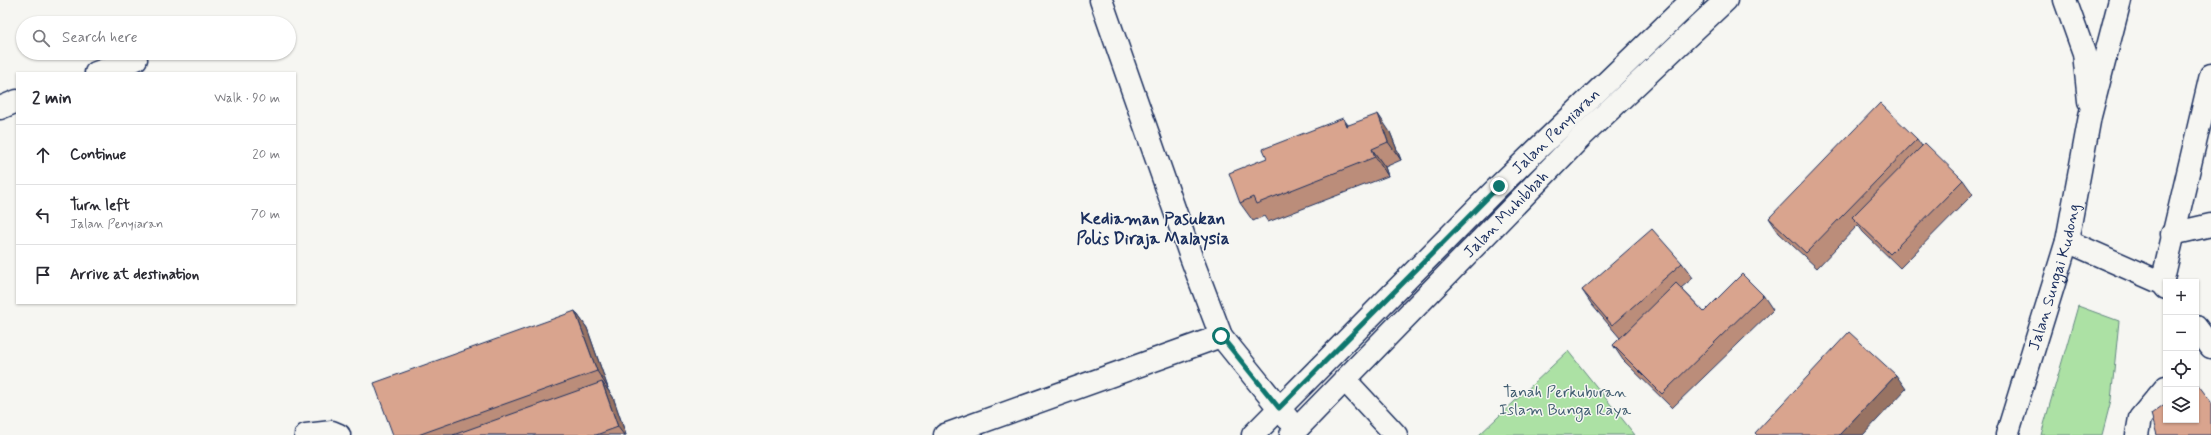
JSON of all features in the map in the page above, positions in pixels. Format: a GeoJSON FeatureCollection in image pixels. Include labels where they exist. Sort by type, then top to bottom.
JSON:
{"type":"FeatureCollection","features":[{"type":"Feature","properties":{"kind":"street"},"geometry":{"type":"LineString","coordinates":[[1101,0],[1191,257],[1221,336],[1279,408],[1294,432]]}},
{"type":"Feature","properties":{"kind":"street","name":"Jalan Penyiaran"},"geometry":{"type":"LineString","coordinates":[[1253,435],[1499,186],[1692,0]]}},
{"type":"Feature","properties":{"kind":"street","name":"Jalan Muhibbah"},"geometry":{"type":"LineString","coordinates":[[1294,432],[1582,136],[1726,0]]}},
{"type":"Feature","properties":{"kind":"street","name":"Jalan Sungai Kudong"},"geometry":{"type":"LineString","coordinates":[[2065,0],[2084,53],[2090,116]]}},
{"type":"Feature","properties":{"kind":"street","name":"Jalan Sungai Kudong"},"geometry":{"type":"LineString","coordinates":[[2007,435],[2067,241],[2090,116],[2120,0]]}},
{"type":"Feature","properties":{"kind":"street"},"geometry":{"type":"LineString","coordinates":[[99,72],[133,60]]}},
{"type":"Feature","properties":{"kind":"street"},"geometry":{"type":"LineString","coordinates":[[2165,279],[2172,234],[2211,75]]}},
{"type":"Feature","properties":{"kind":"street"},"geometry":{"type":"LineString","coordinates":[[0,108],[16,101]]}},
{"type":"Feature","properties":{"kind":"street"},"geometry":{"type":"LineString","coordinates":[[2172,234],[2211,225]]}},
{"type":"Feature","properties":{"kind":"street"},"geometry":{"type":"LineString","coordinates":[[2067,241],[2163,285]]}},
{"type":"Feature","properties":{"kind":"street"},"geometry":{"type":"LineString","coordinates":[[945,435],[1221,336]]}},
{"type":"Feature","properties":{"kind":"street"},"geometry":{"type":"LineString","coordinates":[[1345,380],[1396,435]]}},
{"type":"Feature","properties":{"kind":"street"},"geometry":{"type":"LineString","coordinates":[[2137,435],[2140,418],[2163,391]]}},
{"type":"Feature","properties":{"kind":"street"},"geometry":{"type":"LineString","coordinates":[[306,435],[332,432],[339,435]]}},
{"type":"Feature","properties":{"kind":"green space"},"geometry":{"type":"Polygon","coordinates":[[[2078,306],[2119,321],[2111,400],[2102,435],[2041,435],[2078,306]]]}},
{"type":"Feature","properties":{"kind":"green space","name":"Tanah Perkuburan Islam Bunga Raya"},"geometry":{"type":"Polygon","coordinates":[[[1568,351],[1635,435],[1479,435],[1568,351]]]}},
{"type":"Feature","properties":{"kind":"building"},"geometry":{"type":"Polygon","coordinates":[[[1880,103],[1917,139],[1806,253],[1769,218],[1880,103]]]}},
{"type":"Feature","properties":{"kind":"building"},"geometry":{"type":"Polygon","coordinates":[[[1378,114],[1388,142],[1372,149],[1375,157],[1256,204],[1253,197],[1240,203],[1229,173],[1267,158],[1263,149],[1343,118],[1346,126],[1378,114]]]}},
{"type":"Feature","properties":{"kind":"building"},"geometry":{"type":"Polygon","coordinates":[[[1925,143],[1963,180],[1890,254],[1852,217],[1925,143]]]}},
{"type":"Feature","properties":{"kind":"building"},"geometry":{"type":"Polygon","coordinates":[[[1652,229],[1682,263],[1612,325],[1582,290],[1652,229]]]}},
{"type":"Feature","properties":{"kind":"building"},"geometry":{"type":"Polygon","coordinates":[[[1742,274],[1763,295],[1662,394],[1613,345],[1676,283],[1704,312],[1742,274]]]}},
{"type":"Feature","properties":{"kind":"building"},"geometry":{"type":"Polygon","coordinates":[[[575,311],[597,371],[418,435],[393,435],[374,383],[575,311]]]}},
{"type":"Feature","properties":{"kind":"building"},"geometry":{"type":"Polygon","coordinates":[[[1849,332],[1896,375],[1839,435],[1757,435],[1755,433],[1849,332]]]}},
{"type":"Feature","properties":{"kind":"building"},"geometry":{"type":"Polygon","coordinates":[[[602,382],[618,427],[596,435],[453,435],[602,382]]]}},
{"type":"Feature","properties":{"kind":"building"},"geometry":{"type":"Polygon","coordinates":[[[2199,386],[2211,402],[2211,435],[2157,435],[2151,414],[2163,405],[2163,423],[2199,423],[2199,386]]]}},
{"type":"Feature","properties":{"kind":"district","name":"Kediaman Pasukan Polis Diraja Malaysia"},"geometry":{"type":"Point","coordinates":[1153,229]}},
{"type":"Feature","properties":{"kind":"route"},"geometry":{"type":"LineString","coordinates":[[1221,336],[1279,408],[1499,186]]}}]}
